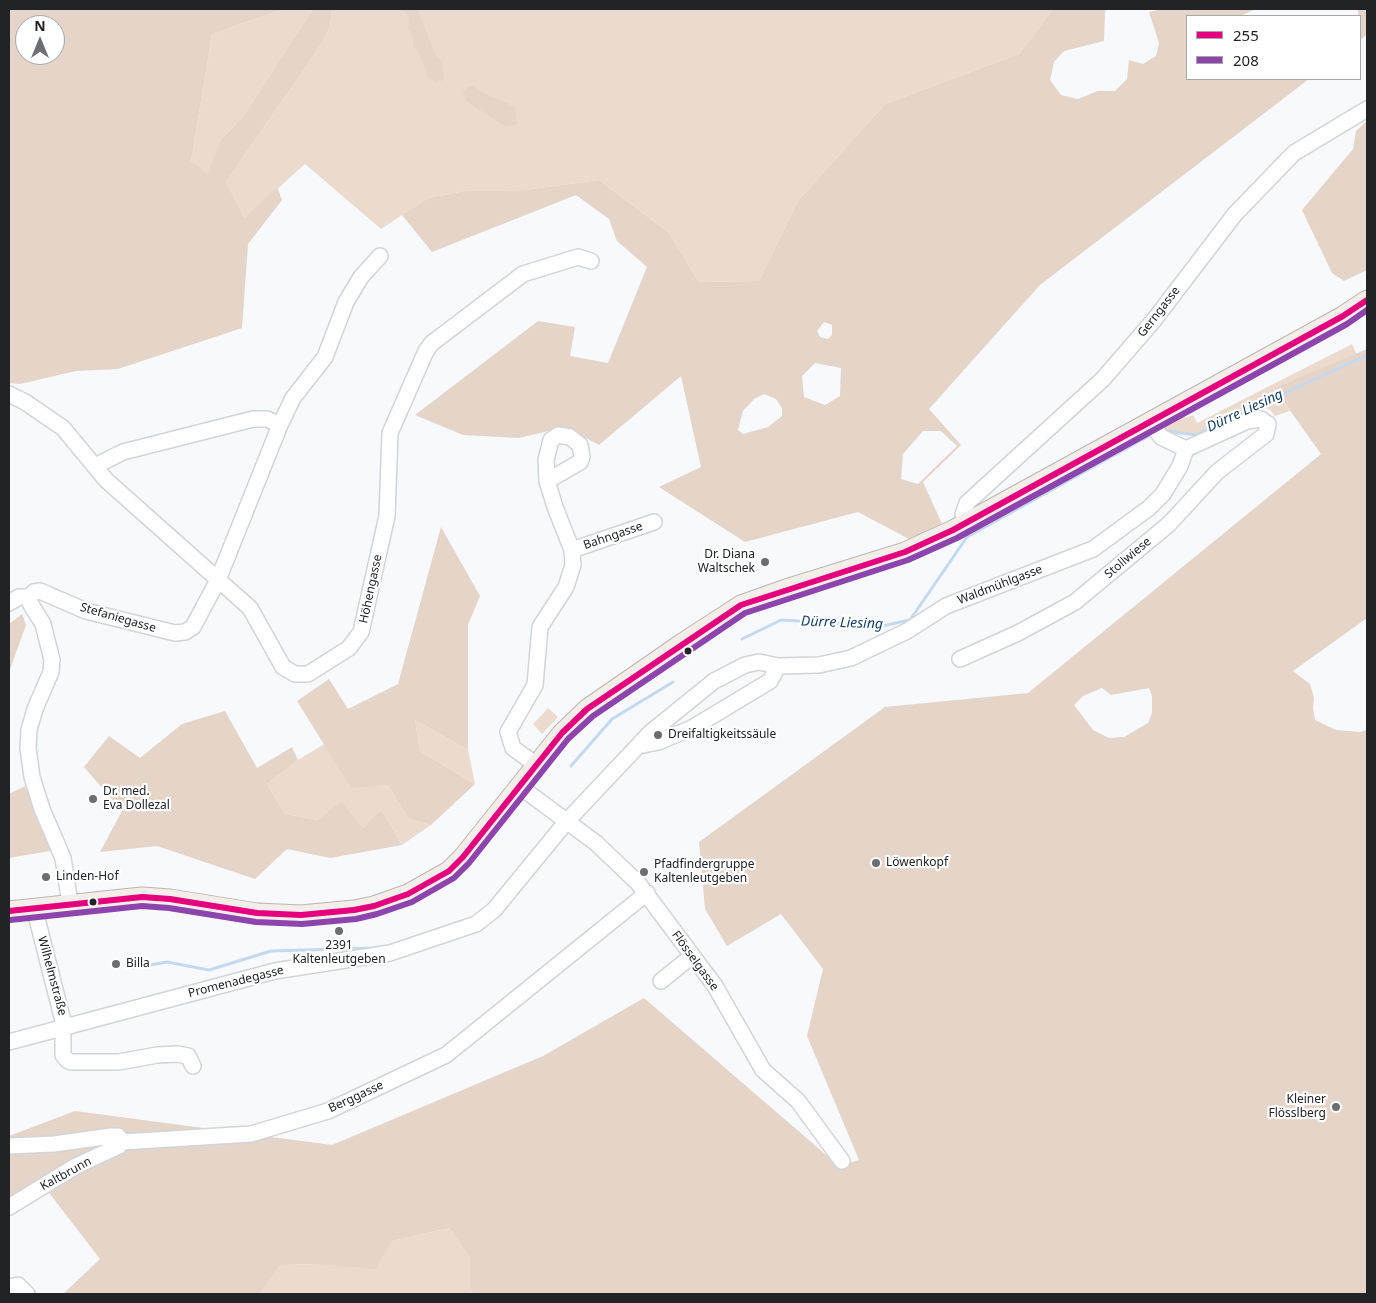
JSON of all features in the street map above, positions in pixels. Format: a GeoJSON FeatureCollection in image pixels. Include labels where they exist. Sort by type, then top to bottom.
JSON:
{"type":"FeatureCollection","features":[{"type":"Feature","properties":{"kind":"main road"},"geometry":{"type":"LineString","coordinates":[[9,911],[70,903],[156,898],[238,911],[282,915],[337,912],[374,906],[408,894],[449,870],[463,857],[535,764],[562,733],[588,709],[741,605],[905,552],[968,524],[1155,428],[1367,300]]}},
{"type":"Feature","properties":{"kind":"street","name":"Gerngasse"},"geometry":{"type":"LineString","coordinates":[[968,524],[963,514],[967,503],[1103,379],[1154,320],[1236,214],[1294,153],[1367,109]]}},
{"type":"Feature","properties":{"kind":"street","name":"Stefaniegasse"},"geometry":{"type":"LineString","coordinates":[[30,597],[32,592],[39,591],[86,611],[137,625],[182,633],[195,625],[218,580],[280,425],[293,398],[325,357],[346,302],[362,277],[380,256]]}},
{"type":"Feature","properties":{"kind":"street","name":"Höhengasse"},"geometry":{"type":"LineString","coordinates":[[9,394],[25,402],[63,428],[106,480],[250,608],[280,664],[291,672],[304,675],[312,672],[353,645],[363,627],[387,516],[390,433],[426,351],[432,343],[523,274],[578,257],[591,261]]}},
{"type":"Feature","properties":{"kind":"street"},"geometry":{"type":"LineString","coordinates":[[95,466],[123,452],[253,419],[267,419],[280,425]]}},
{"type":"Feature","properties":{"kind":"street","name":"Stollwiese"},"geometry":{"type":"LineString","coordinates":[[960,659],[1018,633],[1075,602],[1169,524],[1217,472],[1266,434],[1268,424],[1261,419],[1247,421],[1186,449]]}},
{"type":"Feature","properties":{"kind":"street"},"geometry":{"type":"LineString","coordinates":[[1155,428],[1186,449]]}},
{"type":"Feature","properties":{"kind":"street","name":"Waldmühlgasse"},"geometry":{"type":"LineString","coordinates":[[638,746],[677,709],[714,681],[745,666],[759,662],[778,666],[819,666],[851,658],[907,631],[946,606],[1093,549],[1149,508],[1163,494],[1180,466],[1186,449]]}},
{"type":"Feature","properties":{"kind":"street","name":"Bahngasse"},"geometry":{"type":"LineString","coordinates":[[535,764],[512,748],[508,732],[535,686],[540,627],[566,587],[573,565],[572,550],[547,481]]}},
{"type":"Feature","properties":{"kind":"street","name":"Bahngasse"},"geometry":{"type":"LineString","coordinates":[[572,550],[654,522]]}},
{"type":"Feature","properties":{"kind":"street"},"geometry":{"type":"LineString","coordinates":[[9,603],[19,597],[30,597],[30,603],[43,624],[52,660],[51,672],[34,709],[29,730],[28,748],[32,777],[39,802],[63,858],[70,903]]}},
{"type":"Feature","properties":{"kind":"street"},"geometry":{"type":"LineString","coordinates":[[638,746],[658,742],[692,728],[770,681],[778,666]]}},
{"type":"Feature","properties":{"kind":"street","name":"Promenadegasse"},"geometry":{"type":"LineString","coordinates":[[9,1042],[274,971],[390,953],[476,924],[494,910],[567,821],[638,746]]}},
{"type":"Feature","properties":{"kind":"street","name":"Flösselgasse"},"geometry":{"type":"LineString","coordinates":[[518,786],[609,854],[647,893],[715,986],[763,1070],[798,1101],[842,1161]]}},
{"type":"Feature","properties":{"kind":"street","name":"Berggasse"},"geometry":{"type":"LineString","coordinates":[[9,1146],[54,1144],[111,1136],[118,1136],[122,1142],[251,1134],[328,1111],[446,1055],[647,893]]}},
{"type":"Feature","properties":{"kind":"street","name":"Wilhelmstraße"},"geometry":{"type":"LineString","coordinates":[[34,907],[64,1027],[64,1055],[71,1062],[119,1062],[157,1054],[177,1054],[188,1056],[193,1066]]}},
{"type":"Feature","properties":{"kind":"street"},"geometry":{"type":"LineString","coordinates":[[660,981],[692,956]]}},
{"type":"Feature","properties":{"kind":"street","name":"Kaltbrunn"},"geometry":{"type":"LineString","coordinates":[[9,1207],[76,1166],[119,1146],[122,1142]]}},
{"type":"Feature","properties":{"kind":"street"},"geometry":{"type":"LineString","coordinates":[[9,1287],[18,1286],[26,1294]]}},
{"type":"Feature","properties":{"kind":"shaded area"},"geometry":{"type":"Polygon","coordinates":[[[9,9],[292,9],[278,11],[212,34],[191,161],[207,174],[220,141],[244,115],[313,9],[332,9],[330,27],[320,46],[226,182],[245,218],[277,187],[282,200],[248,244],[242,328],[118,369],[76,371],[20,384],[9,383],[9,9]]]}},
{"type":"Feature","properties":{"kind":"shaded area"},"geometry":{"type":"Polygon","coordinates":[[[313,9],[244,115],[220,141],[207,175],[191,161],[212,34],[278,11],[313,9]]]}},
{"type":"Feature","properties":{"kind":"shaded area"},"geometry":{"type":"Polygon","coordinates":[[[332,9],[1053,9],[1019,54],[885,104],[798,201],[759,281],[699,282],[669,233],[599,180],[525,190],[465,191],[428,198],[381,229],[305,164],[245,218],[226,182],[320,46],[330,27],[332,9]]]}},
{"type":"Feature","properties":{"kind":"shaded area"},"geometry":{"type":"Polygon","coordinates":[[[398,9],[417,9],[436,56],[442,61],[444,78],[441,81],[435,82],[427,76],[420,55],[413,46],[413,37],[408,29],[409,16],[404,11],[398,9]]]}},
{"type":"Feature","properties":{"kind":"shaded area"},"geometry":{"type":"Polygon","coordinates":[[[1053,9],[1108,9],[1105,11],[1104,41],[1064,51],[1054,62],[1050,80],[1061,95],[1078,99],[1098,91],[1115,91],[1127,79],[1129,60],[1143,64],[1156,56],[1159,43],[1149,12],[1162,9],[1256,9],[1242,15],[1186,15],[1186,80],[1308,80],[1040,285],[929,409],[961,445],[923,482],[943,526],[909,539],[858,512],[745,542],[659,487],[701,467],[681,376],[599,445],[565,427],[519,438],[463,435],[415,415],[538,321],[575,327],[570,356],[608,363],[647,267],[617,241],[609,219],[576,195],[432,252],[402,215],[428,198],[465,191],[525,190],[599,180],[669,233],[699,282],[759,281],[798,201],[885,104],[1019,54],[1053,9]],[[824,322],[817,331],[820,337],[828,339],[832,335],[832,325],[824,322]],[[815,363],[802,376],[804,397],[825,405],[840,396],[841,368],[815,363]],[[764,394],[754,399],[743,411],[738,430],[743,434],[768,427],[782,416],[782,408],[776,399],[764,394]],[[923,431],[903,454],[901,479],[918,484],[957,446],[941,431],[923,431]]]}},
{"type":"Feature","properties":{"kind":"shaded area"},"geometry":{"type":"Polygon","coordinates":[[[1358,9],[1367,9],[1367,34],[1361,39],[1361,15],[1358,15],[1358,9]]]}},
{"type":"Feature","properties":{"kind":"shaded area"},"geometry":{"type":"Polygon","coordinates":[[[472,86],[515,107],[517,124],[506,127],[466,101],[463,94],[467,88],[472,86]]]}},
{"type":"Feature","properties":{"kind":"shaded area"},"geometry":{"type":"Polygon","coordinates":[[[1367,121],[1367,270],[1344,281],[1332,273],[1302,210],[1353,149],[1356,131],[1367,121]]]}},
{"type":"Feature","properties":{"kind":"shaded area"},"geometry":{"type":"Polygon","coordinates":[[[1352,344],[1357,355],[1274,388],[1290,411],[1275,416],[1270,410],[1260,406],[1200,435],[1163,434],[1157,425],[1182,411],[1185,418],[1193,415],[1197,423],[1352,344]]]}},
{"type":"Feature","properties":{"kind":"shaded area"},"geometry":{"type":"Polygon","coordinates":[[[1367,349],[1367,618],[1293,671],[1310,684],[1314,698],[1315,720],[1336,730],[1360,732],[1367,730],[1367,1294],[473,1294],[470,1288],[470,1258],[449,1228],[392,1241],[375,1269],[318,1264],[279,1265],[260,1294],[63,1294],[100,1259],[40,1181],[9,1202],[9,1136],[75,1111],[332,1145],[543,1056],[644,998],[839,1166],[859,1160],[807,1036],[823,969],[781,914],[727,946],[705,909],[699,842],[885,707],[1028,693],[1321,454],[1274,388],[1367,349]],[[1102,688],[1083,696],[1074,705],[1093,730],[1109,738],[1124,737],[1148,723],[1152,713],[1152,696],[1149,688],[1111,695],[1102,688]]]}},
{"type":"Feature","properties":{"kind":"shaded area"},"geometry":{"type":"Polygon","coordinates":[[[441,527],[480,596],[468,625],[468,750],[415,720],[420,751],[475,784],[431,825],[409,819],[388,785],[351,788],[297,701],[329,679],[348,709],[398,684],[441,527]]]}},
{"type":"Feature","properties":{"kind":"shaded area"},"geometry":{"type":"Polygon","coordinates":[[[22,614],[26,625],[9,672],[9,624],[22,614]]]}},
{"type":"Feature","properties":{"kind":"shaded area"},"geometry":{"type":"Polygon","coordinates":[[[548,708],[558,717],[542,734],[533,724],[548,708]]]}},
{"type":"Feature","properties":{"kind":"shaded area"},"geometry":{"type":"Polygon","coordinates":[[[225,711],[257,768],[292,747],[298,760],[267,784],[285,814],[318,820],[341,802],[363,828],[381,809],[402,845],[330,858],[287,849],[255,879],[157,846],[100,852],[122,811],[84,767],[109,736],[140,758],[182,724],[225,711]]]}},
{"type":"Feature","properties":{"kind":"shaded area"},"geometry":{"type":"Polygon","coordinates":[[[415,720],[468,750],[475,784],[420,751],[415,720]]]}},
{"type":"Feature","properties":{"kind":"shaded area"},"geometry":{"type":"Polygon","coordinates":[[[324,744],[351,787],[388,785],[409,819],[431,825],[402,845],[381,809],[363,828],[285,814],[267,784],[298,760],[324,744]]]}},
{"type":"Feature","properties":{"kind":"shaded area"},"geometry":{"type":"Polygon","coordinates":[[[25,786],[56,850],[9,858],[9,794],[25,786]]]}},
{"type":"Feature","properties":{"kind":"shaded area"},"geometry":{"type":"Polygon","coordinates":[[[449,1228],[470,1258],[470,1288],[473,1294],[260,1294],[278,1265],[318,1264],[392,1241],[449,1228]]]}},
{"type":"Feature","properties":{"kind":"waterway","name":"Dürre Liesing"},"geometry":{"type":"LineString","coordinates":[[1162,430],[1195,435],[1367,355]]}},
{"type":"Feature","properties":{"kind":"waterway","name":"Dürre Liesing"},"geometry":{"type":"LineString","coordinates":[[742,639],[781,620],[882,626],[910,620],[967,537],[1154,433]]}},
{"type":"Feature","properties":{"kind":"waterway","name":"Dürre Liesing"},"geometry":{"type":"LineString","coordinates":[[571,766],[612,719],[673,682]]}},
{"type":"Feature","properties":{"kind":"waterway","name":"Dürre Liesing"},"geometry":{"type":"LineString","coordinates":[[133,968],[167,962],[209,970],[271,951],[376,948]]}},
{"type":"Feature","properties":{"kind":"transit line","name":"255"},"geometry":{"type":"LineString","coordinates":[[9,911],[142,897],[170,899],[257,913],[301,915],[354,910],[374,906],[408,894],[449,871],[463,857],[562,733],[587,709],[741,605],[905,552],[953,530],[1343,316],[1367,300]]}},
{"type":"Feature","properties":{"kind":"transit line","name":"208"},"geometry":{"type":"LineString","coordinates":[[10,920],[142,906],[169,908],[256,922],[302,924],[356,919],[412,902],[454,878],[469,863],[568,739],[593,716],[745,613],[908,560],[957,538],[1347,324],[1367,310]]}},
{"type":"Feature","properties":{"kind":"place","name":"Dr. Diana Waltschek"},"geometry":{"type":"Point","coordinates":[765,562]}},
{"type":"Feature","properties":{"kind":"place","name":"Dreifaltigkeitssäule"},"geometry":{"type":"Point","coordinates":[658,735]}},
{"type":"Feature","properties":{"kind":"place","name":"Dr. med. Eva Dollezal"},"geometry":{"type":"Point","coordinates":[93,799]}},
{"type":"Feature","properties":{"kind":"place","name":"Löwenkopf"},"geometry":{"type":"Point","coordinates":[876,863]}},
{"type":"Feature","properties":{"kind":"place","name":"Pfadfindergruppe Kaltenleutgeben"},"geometry":{"type":"Point","coordinates":[644,872]}},
{"type":"Feature","properties":{"kind":"place","name":"Linden-Hof"},"geometry":{"type":"Point","coordinates":[46,877]}},
{"type":"Feature","properties":{"kind":"place","name":"2391 Kaltenleutgeben"},"geometry":{"type":"Point","coordinates":[339,931]}},
{"type":"Feature","properties":{"kind":"place","name":"Billa"},"geometry":{"type":"Point","coordinates":[116,964]}},
{"type":"Feature","properties":{"kind":"place","name":"Kleiner Flösslberg"},"geometry":{"type":"Point","coordinates":[1336,1107]}}]}
